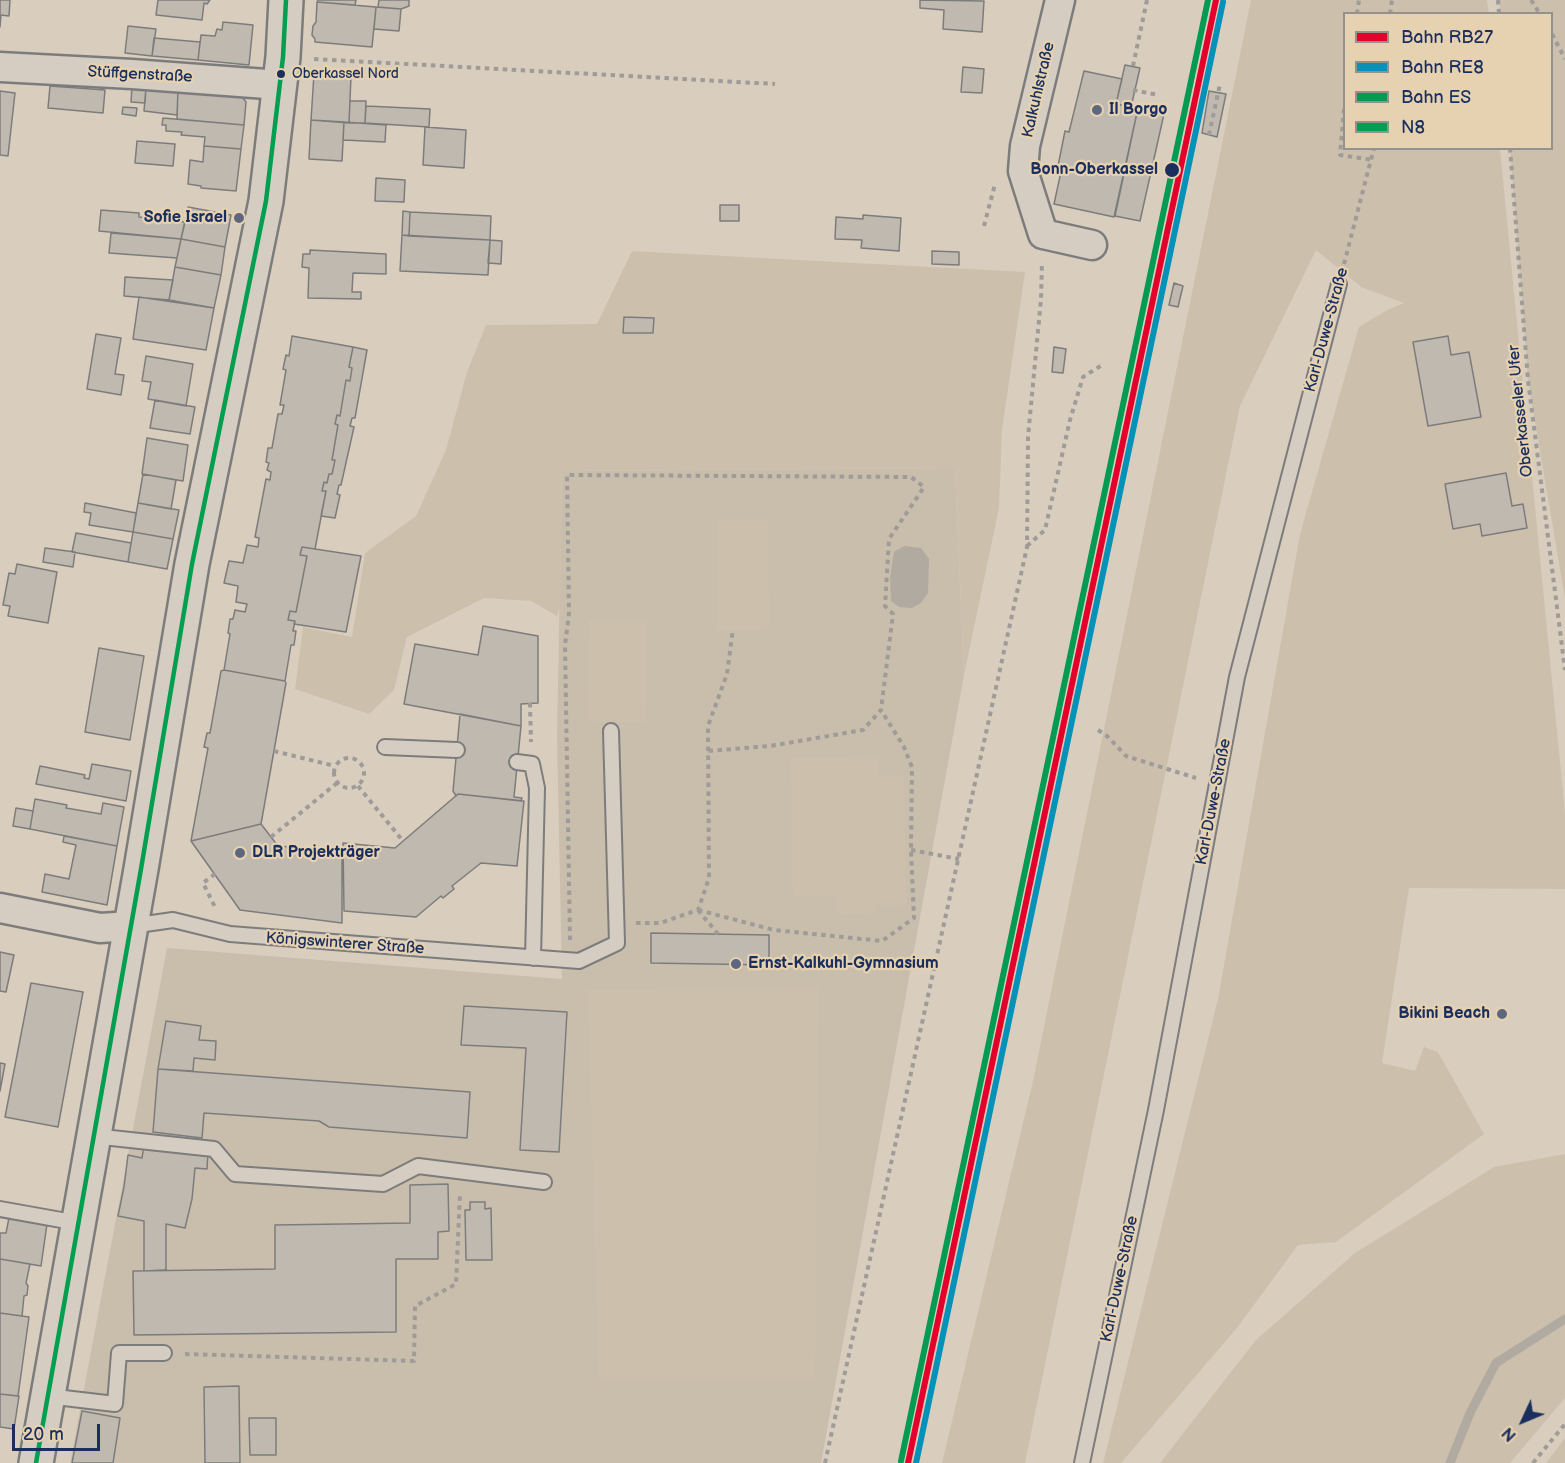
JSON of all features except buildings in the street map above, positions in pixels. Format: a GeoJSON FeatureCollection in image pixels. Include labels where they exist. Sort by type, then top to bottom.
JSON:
{"type":"FeatureCollection","features":[{"type":"Feature","properties":{"kind":"main road"},"geometry":{"type":"LineString","coordinates":[[36,1463],[192,564],[266,201],[282,71],[286,0]]}},
{"type":"Feature","properties":{"kind":"street","name":"Kalkuhlstraße"},"geometry":{"type":"LineString","coordinates":[[1043,234],[1023,171],[1025,146],[1060,0]]}},
{"type":"Feature","properties":{"kind":"street","name":"Stüffgenstraße"},"geometry":{"type":"LineString","coordinates":[[0,67],[132,74],[282,71]]}},
{"type":"Feature","properties":{"kind":"street"},"geometry":{"type":"LineString","coordinates":[[1043,234],[1092,245]]}},
{"type":"Feature","properties":{"kind":"street"},"geometry":{"type":"LineString","coordinates":[[0,908],[100,928],[131,926]]}},
{"type":"Feature","properties":{"kind":"lane","name":"Karl-Duwe-Straße"},"geometry":{"type":"LineString","coordinates":[[1082,1463],[1156,1110],[1237,676],[1339,284]]}},
{"type":"Feature","properties":{"kind":"lane"},"geometry":{"type":"LineString","coordinates":[[566,961],[579,962],[617,943],[611,731]]}},
{"type":"Feature","properties":{"kind":"lane"},"geometry":{"type":"LineString","coordinates":[[385,747],[457,750]]}},
{"type":"Feature","properties":{"kind":"lane"},"geometry":{"type":"LineString","coordinates":[[517,762],[532,764],[537,788],[533,958]]}},
{"type":"Feature","properties":{"kind":"lane","name":"Königswinterer Straße"},"geometry":{"type":"LineString","coordinates":[[131,926],[173,920],[230,934],[566,961]]}},
{"type":"Feature","properties":{"kind":"lane"},"geometry":{"type":"LineString","coordinates":[[93,1136],[214,1149],[235,1174],[383,1184],[418,1166],[544,1182]]}},
{"type":"Feature","properties":{"kind":"lane"},"geometry":{"type":"LineString","coordinates":[[0,1209],[78,1223]]}},
{"type":"Feature","properties":{"kind":"lane"},"geometry":{"type":"LineString","coordinates":[[47,1396],[115,1404],[119,1353],[164,1353]]}},
{"type":"Feature","properties":{"kind":"path"},"geometry":{"type":"LineString","coordinates":[[1133,66],[1147,0]]}},
{"type":"Feature","properties":{"kind":"path"},"geometry":{"type":"LineString","coordinates":[[1553,38],[1565,59]]}},
{"type":"Feature","properties":{"kind":"path"},"geometry":{"type":"LineString","coordinates":[[282,71],[775,84]]}},
{"type":"Feature","properties":{"kind":"path"},"geometry":{"type":"LineString","coordinates":[[1209,135],[1220,84]]}},
{"type":"Feature","properties":{"kind":"path"},"geometry":{"type":"LineString","coordinates":[[1133,90],[1158,95]]}},
{"type":"Feature","properties":{"kind":"path"},"geometry":{"type":"LineString","coordinates":[[1343,121],[1340,155],[1372,160]]}},
{"type":"Feature","properties":{"kind":"path","name":"Karl-Duwe-Straße"},"geometry":{"type":"LineString","coordinates":[[1339,284],[1374,150]]}},
{"type":"Feature","properties":{"kind":"path","name":"Oberkasseler Ufer"},"geometry":{"type":"LineString","coordinates":[[1510,150],[1528,380],[1565,670]]}},
{"type":"Feature","properties":{"kind":"path"},"geometry":{"type":"LineString","coordinates":[[825,1463],[1027,547],[1028,437],[1041,299],[1043,234]]}},
{"type":"Feature","properties":{"kind":"path"},"geometry":{"type":"LineString","coordinates":[[1027,547],[1045,530],[1070,420],[1083,377],[1102,364]]}},
{"type":"Feature","properties":{"kind":"path"},"geometry":{"type":"LineString","coordinates":[[566,961],[565,656],[569,614],[567,476],[911,477],[924,487],[889,539],[885,606],[893,614],[881,710],[863,730],[770,746],[708,751]]}},
{"type":"Feature","properties":{"kind":"path"},"geometry":{"type":"LineString","coordinates":[[698,910],[709,878],[708,726],[727,674],[733,630]]}},
{"type":"Feature","properties":{"kind":"path"},"geometry":{"type":"LineString","coordinates":[[530,703],[532,764]]}},
{"type":"Feature","properties":{"kind":"path"},"geometry":{"type":"LineString","coordinates":[[617,923],[660,923],[698,910],[774,930],[882,941],[914,918],[911,850],[912,767],[904,747],[881,710]]}},
{"type":"Feature","properties":{"kind":"path"},"geometry":{"type":"LineString","coordinates":[[1098,730],[1107,736],[1125,756],[1217,784]]}},
{"type":"Feature","properties":{"kind":"path"},"geometry":{"type":"LineString","coordinates":[[274,751],[335,766]]}},
{"type":"Feature","properties":{"kind":"path"},"geometry":{"type":"LineString","coordinates":[[345,758],[351,758],[357,761],[364,770],[364,776],[358,785],[347,789],[337,783],[333,772],[335,766],[345,758]]}},
{"type":"Feature","properties":{"kind":"path"},"geometry":{"type":"LineString","coordinates":[[271,837],[337,783]]}},
{"type":"Feature","properties":{"kind":"path"},"geometry":{"type":"LineString","coordinates":[[358,785],[403,841]]}},
{"type":"Feature","properties":{"kind":"path"},"geometry":{"type":"LineString","coordinates":[[911,850],[959,859]]}},
{"type":"Feature","properties":{"kind":"path"},"geometry":{"type":"LineString","coordinates":[[214,874],[203,883],[230,934]]}},
{"type":"Feature","properties":{"kind":"path"},"geometry":{"type":"LineString","coordinates":[[698,910],[718,934]]}},
{"type":"Feature","properties":{"kind":"path"},"geometry":{"type":"LineString","coordinates":[[164,1353],[414,1361],[415,1306],[456,1284],[461,1172]]}},
{"type":"Feature","properties":{"kind":"path"},"geometry":{"type":"LineString","coordinates":[[1533,1463],[1565,1424]]}},
{"type":"Feature","properties":{"kind":"shaded area"},"geometry":{"type":"Polygon","coordinates":[[[1251,0],[1487,0],[1489,12],[1343,12],[1343,150],[1500,150],[1565,813],[1565,889],[1409,888],[1382,1063],[1415,1071],[1424,1047],[1438,1052],[1484,1134],[1336,1242],[1298,1245],[1237,1328],[1121,1463],[1103,1463],[1218,999],[1300,534],[1359,327],[1387,310],[1404,303],[1361,287],[1316,250],[1240,406],[1025,1463],[942,1463],[1033,1081],[1251,0]]]}},
{"type":"Feature","properties":{"kind":"shaded area"},"geometry":{"type":"Polygon","coordinates":[[[1499,0],[1565,0],[1565,599],[1528,380],[1510,150],[1553,150],[1553,12],[1500,12],[1499,0]]]}},
{"type":"Feature","properties":{"kind":"shaded area"},"geometry":{"type":"Polygon","coordinates":[[[632,251],[1025,272],[1002,430],[999,508],[964,675],[955,468],[562,471],[560,605],[557,616],[531,601],[484,598],[407,637],[394,690],[369,714],[295,689],[303,627],[352,637],[365,553],[416,516],[446,450],[467,372],[486,325],[597,324],[632,251]]]}},
{"type":"Feature","properties":{"kind":"shaded area","name":"Ernst-Kalkuhl-Gymnasium"},"geometry":{"type":"Polygon","coordinates":[[[955,468],[964,675],[821,1463],[70,1463],[167,948],[562,979],[557,737],[562,471],[955,468]]]}},
{"type":"Feature","properties":{"kind":"shaded area"},"geometry":{"type":"Polygon","coordinates":[[[717,519],[768,520],[769,629],[717,630],[717,519]]]}},
{"type":"Feature","properties":{"kind":"shaded area"},"geometry":{"type":"Polygon","coordinates":[[[904,546],[921,548],[929,559],[928,593],[921,603],[912,608],[899,607],[891,601],[890,577],[894,552],[904,546]]]}},
{"type":"Feature","properties":{"kind":"shaded area"},"geometry":{"type":"Polygon","coordinates":[[[589,620],[646,621],[645,722],[588,721],[589,620]]]}},
{"type":"Feature","properties":{"kind":"shaded area"},"geometry":{"type":"Polygon","coordinates":[[[878,757],[879,777],[904,776],[906,905],[877,905],[876,913],[837,914],[836,896],[793,896],[791,758],[878,757]]]}},
{"type":"Feature","properties":{"kind":"shaded area"},"geometry":{"type":"Polygon","coordinates":[[[818,988],[815,1380],[599,1380],[588,990],[818,988]]]}},
{"type":"Feature","properties":{"kind":"shaded area"},"geometry":{"type":"Polygon","coordinates":[[[1565,1154],[1565,1398],[1510,1463],[1160,1463],[1256,1340],[1355,1253],[1494,1167],[1565,1154]]]}},
{"type":"Feature","properties":{"kind":"shaded area"},"geometry":{"type":"Polygon","coordinates":[[[1565,1438],[1565,1463],[1546,1463],[1565,1438]]]}},
{"type":"Feature","properties":{"kind":"waterway"},"geometry":{"type":"LineString","coordinates":[[1450,1463],[1470,1413],[1496,1363],[1565,1319]]}},
{"type":"Feature","properties":{"kind":"rail line","name":"ES"},"geometry":{"type":"LineString","coordinates":[[901,1461],[1208,0]]}},
{"type":"Feature","properties":{"kind":"rail line","name":"RB27"},"geometry":{"type":"LineString","coordinates":[[908,1463],[1216,0]]}},
{"type":"Feature","properties":{"kind":"rail line","name":"RE8"},"geometry":{"type":"LineString","coordinates":[[916,1463],[1223,2]]}},
{"type":"Feature","properties":{"kind":"transit line","name":"N8"},"geometry":{"type":"LineString","coordinates":[[36,1463],[141,869],[192,564],[266,201],[283,57],[286,0]]}},
{"type":"Feature","properties":{"kind":"place","name":"Oberkassel Nord"},"geometry":{"type":"Point","coordinates":[281,74]}},
{"type":"Feature","properties":{"kind":"place","name":"Il Borgo"},"geometry":{"type":"Point","coordinates":[1097,110]}},
{"type":"Feature","properties":{"kind":"place","name":"Bonn-Oberkassel"},"geometry":{"type":"Point","coordinates":[1172,170]}},
{"type":"Feature","properties":{"kind":"place","name":"Sofie Israel"},"geometry":{"type":"Point","coordinates":[239,218]}},
{"type":"Feature","properties":{"kind":"place","name":"DLR Projekträger"},"geometry":{"type":"Point","coordinates":[240,853]}},
{"type":"Feature","properties":{"kind":"place","name":"Ernst-Kalkuhl-Gymnasium"},"geometry":{"type":"Point","coordinates":[736,964]}},
{"type":"Feature","properties":{"kind":"place","name":"Bikini Beach"},"geometry":{"type":"Point","coordinates":[1502,1014]}}]}
